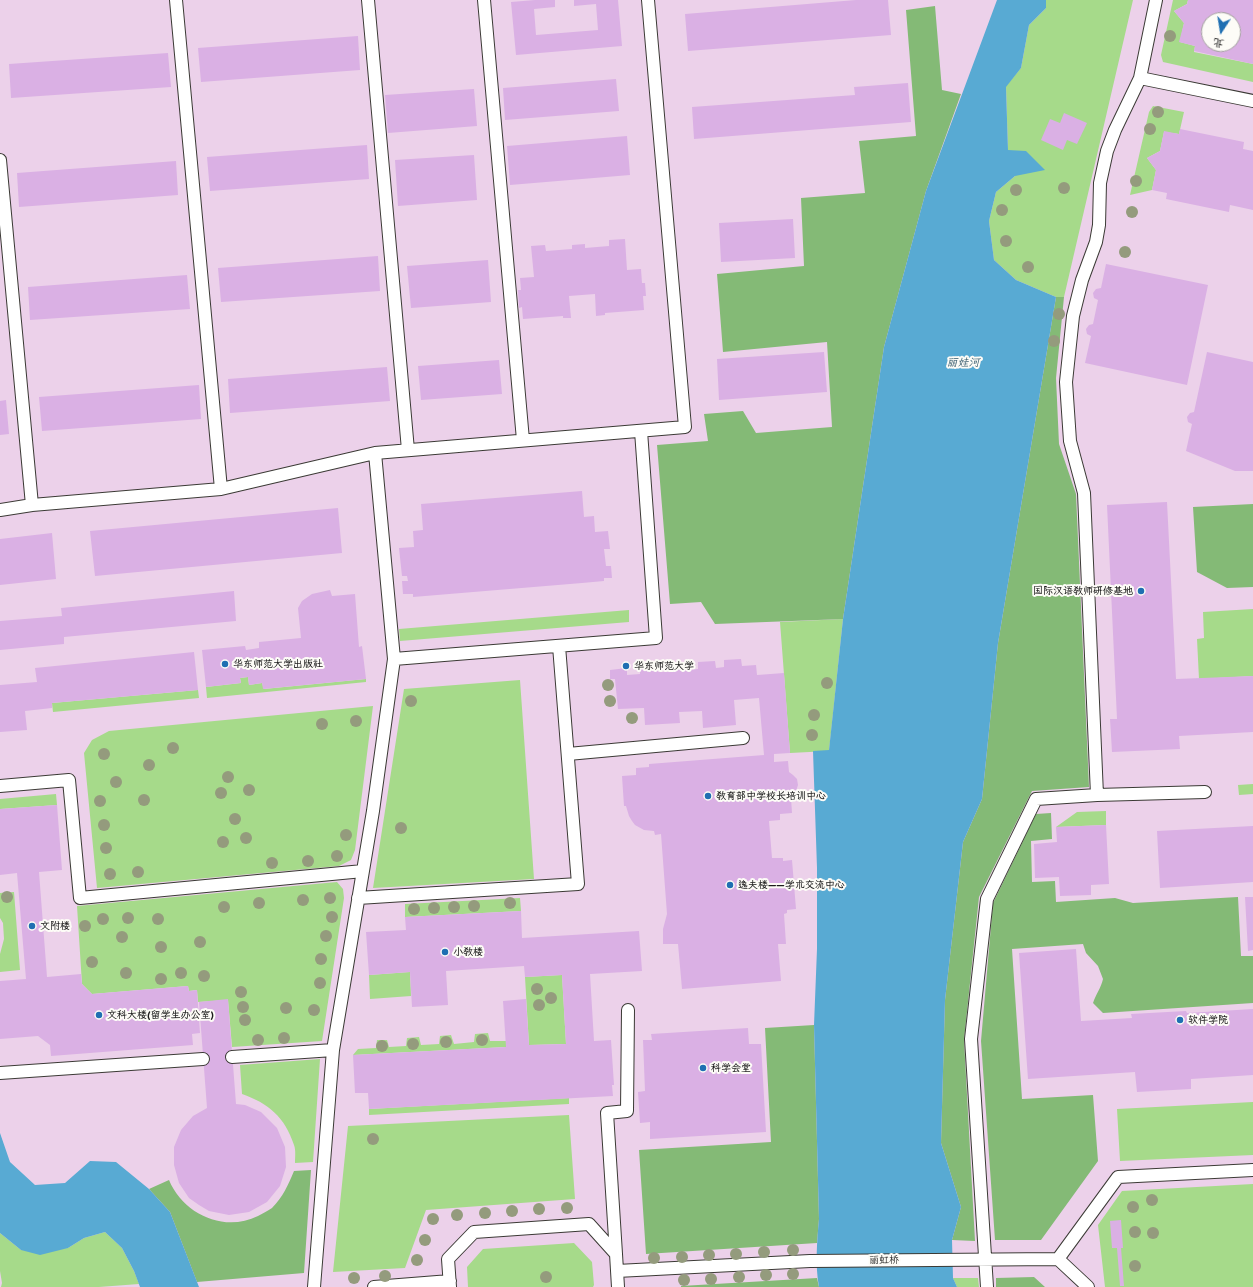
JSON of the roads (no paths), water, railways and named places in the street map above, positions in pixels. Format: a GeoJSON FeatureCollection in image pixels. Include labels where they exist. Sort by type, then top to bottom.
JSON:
{"type":"FeatureCollection","features":[{"type":"Feature","properties":{"kind":"lane"},"geometry":{"type":"LineString","coordinates":[[176,0],[221,489]]}},
{"type":"Feature","properties":{"kind":"lane"},"geometry":{"type":"LineString","coordinates":[[368,0],[408,450]]}},
{"type":"Feature","properties":{"kind":"lane"},"geometry":{"type":"LineString","coordinates":[[484,0],[523,440]]}},
{"type":"Feature","properties":{"kind":"lane"},"geometry":{"type":"LineString","coordinates":[[0,510],[32,504],[221,489],[375,454],[408,450],[685,427],[648,0]]}},
{"type":"Feature","properties":{"kind":"lane"},"geometry":{"type":"LineString","coordinates":[[1097,795],[1084,493],[1070,441],[1066,382],[1073,316],[1082,280],[1096,242],[1099,225],[1100,183],[1106,151],[1140,78],[1156,0]]}},
{"type":"Feature","properties":{"kind":"lane"},"geometry":{"type":"LineString","coordinates":[[1140,78],[1253,101]]}},
{"type":"Feature","properties":{"kind":"lane"},"geometry":{"type":"LineString","coordinates":[[0,160],[32,504]]}},
{"type":"Feature","properties":{"kind":"lane"},"geometry":{"type":"LineString","coordinates":[[394,659],[656,638],[640,431]]}},
{"type":"Feature","properties":{"kind":"lane"},"geometry":{"type":"LineString","coordinates":[[314,1287],[333,1050],[373,811],[394,659],[375,454]]}},
{"type":"Feature","properties":{"kind":"lane"},"geometry":{"type":"LineString","coordinates":[[358,898],[578,884],[559,646]]}},
{"type":"Feature","properties":{"kind":"lane"},"geometry":{"type":"LineString","coordinates":[[568,754],[744,738]]}},
{"type":"Feature","properties":{"kind":"lane"},"geometry":{"type":"LineString","coordinates":[[0,786],[69,780],[80,898],[363,871]]}},
{"type":"Feature","properties":{"kind":"lane"},"geometry":{"type":"LineString","coordinates":[[987,1287],[972,1040],[987,899],[1036,799],[1097,795],[1205,792]]}},
{"type":"Feature","properties":{"kind":"lane"},"geometry":{"type":"LineString","coordinates":[[618,1287],[606,1113],[627,1111],[628,1010]]}},
{"type":"Feature","properties":{"kind":"lane"},"geometry":{"type":"LineString","coordinates":[[232,1057],[333,1050]]}},
{"type":"Feature","properties":{"kind":"lane"},"geometry":{"type":"LineString","coordinates":[[0,1072],[203,1058]]}},
{"type":"Feature","properties":{"kind":"lane"},"geometry":{"type":"LineString","coordinates":[[1088,1287],[1058,1259],[1118,1177],[1253,1170]]}},
{"type":"Feature","properties":{"kind":"lane"},"geometry":{"type":"LineString","coordinates":[[374,1287],[450,1284],[448,1259],[474,1232],[589,1224],[616,1254]]}},
{"type":"Feature","properties":{"kind":"lane","name":"丽虹桥"},"geometry":{"type":"LineString","coordinates":[[617,1272],[810,1261],[1058,1259]]}},
{"type":"Feature","properties":{"kind":"water","name":"丽娃河"},"geometry":{"type":"Polygon","coordinates":[[[997,0],[1046,0],[1046,8],[1029,25],[1021,68],[1006,87],[1008,150],[1026,151],[1045,170],[1015,176],[996,192],[989,221],[994,260],[1016,280],[1056,297],[998,643],[982,799],[963,842],[945,1000],[941,1143],[961,1207],[952,1240],[953,1278],[957,1287],[819,1287],[817,1262],[819,1219],[814,1025],[817,949],[817,868],[813,751],[829,750],[843,619],[884,347],[926,191],[997,0]]]}},
{"type":"Feature","properties":{"kind":"water"},"geometry":{"type":"Polygon","coordinates":[[[0,1133],[10,1162],[35,1185],[65,1183],[90,1161],[116,1162],[149,1189],[170,1212],[199,1287],[140,1287],[134,1271],[122,1248],[105,1232],[84,1238],[68,1248],[40,1255],[21,1250],[0,1233],[0,1133]]]}},
{"type":"Feature","properties":{"kind":"place","name":"国际汉语教师研修基地"},"geometry":{"type":"Point","coordinates":[1141,591]}},
{"type":"Feature","properties":{"kind":"place","name":"华东师范大学出版社"},"geometry":{"type":"Point","coordinates":[225,664]}},
{"type":"Feature","properties":{"kind":"place","name":"华东师范大学"},"geometry":{"type":"Point","coordinates":[626,666]}},
{"type":"Feature","properties":{"kind":"place","name":"教育部中学校长培训中心"},"geometry":{"type":"Point","coordinates":[708,796]}},
{"type":"Feature","properties":{"kind":"place","name":"逸夫楼——学术交流中心"},"geometry":{"type":"Point","coordinates":[730,885]}},
{"type":"Feature","properties":{"kind":"place","name":"文附楼"},"geometry":{"type":"Point","coordinates":[32,926]}},
{"type":"Feature","properties":{"kind":"place","name":"小教楼"},"geometry":{"type":"Point","coordinates":[445,952]}},
{"type":"Feature","properties":{"kind":"place","name":"文科大楼(留学生办公室)"},"geometry":{"type":"Point","coordinates":[99,1015]}},
{"type":"Feature","properties":{"kind":"place","name":"软件学院"},"geometry":{"type":"Point","coordinates":[1180,1020]}},
{"type":"Feature","properties":{"kind":"place","name":"科学会堂"},"geometry":{"type":"Point","coordinates":[703,1068]}}]}
